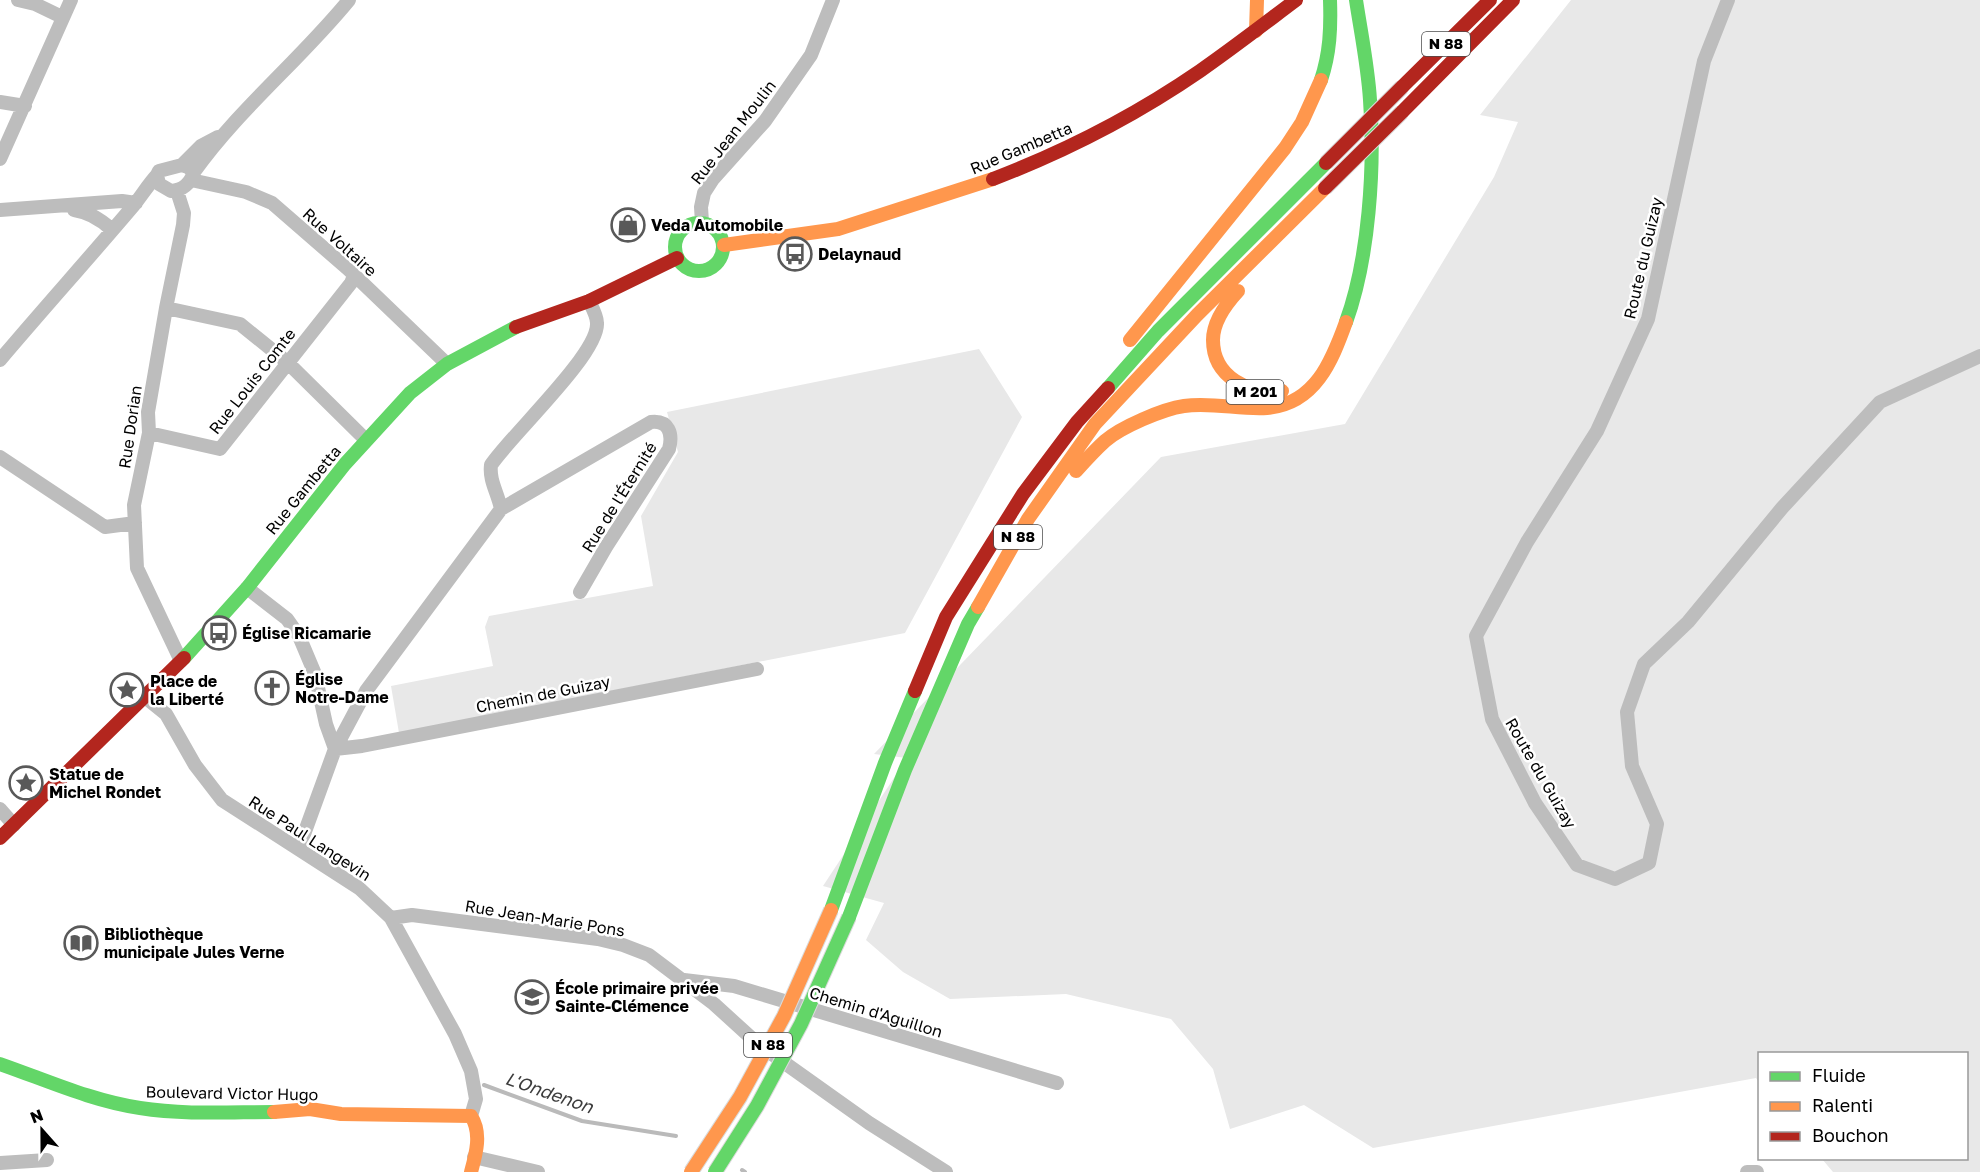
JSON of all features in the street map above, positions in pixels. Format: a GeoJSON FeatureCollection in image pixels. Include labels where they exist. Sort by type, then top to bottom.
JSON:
{"type":"FeatureCollection","features":[{"type":"Feature","properties":{"kind":"main road"},"geometry":{"type":"LineString","coordinates":[[1256,31],[1257,0]]}},
{"type":"Feature","properties":{"kind":"main road","name":"Rue Gambetta"},"geometry":{"type":"LineString","coordinates":[[724,245],[838,230],[966,189],[1035,163],[1148,104],[1200,71],[1296,0]]}},
{"type":"Feature","properties":{"kind":"main road"},"geometry":{"type":"LineString","coordinates":[[1124,348],[1296,134],[1318,93],[1329,51],[1332,13],[1330,0]]}},
{"type":"Feature","properties":{"kind":"main road"},"geometry":{"type":"LineString","coordinates":[[1340,0],[1344,19]]}},
{"type":"Feature","properties":{"kind":"main road"},"geometry":{"type":"LineString","coordinates":[[1028,519],[1106,440],[1148,417],[1184,406],[1222,405],[1268,408],[1300,398],[1321,378],[1337,348],[1354,301],[1371,189],[1370,100],[1356,0]]}},
{"type":"Feature","properties":{"kind":"main road","name":"N 88"},"geometry":{"type":"LineString","coordinates":[[691,1172],[740,1097],[784,1016],[831,910],[885,763],[946,617],[1023,494],[1077,422],[1158,331],[1490,0]]}},
{"type":"Feature","properties":{"kind":"main road","name":"N 88"},"geometry":{"type":"LineString","coordinates":[[715,1172],[757,1106],[801,1024],[849,917],[905,770],[968,624],[1028,519],[1095,424],[1197,315],[1513,0]]}},
{"type":"Feature","properties":{"kind":"main road","name":"M 201"},"geometry":{"type":"LineString","coordinates":[[1290,223],[1222,310],[1214,334],[1216,355],[1222,369],[1245,388],[1258,393],[1274,393],[1289,389],[1306,379],[1319,360],[1331,334],[1341,298],[1356,206],[1359,145],[1355,82]]}},
{"type":"Feature","properties":{"kind":"main road"},"geometry":{"type":"LineString","coordinates":[[702,222],[712,226],[721,235],[724,245],[721,259],[714,266],[696,271],[687,268],[677,258],[675,243],[678,234],[685,227],[702,222]]}},
{"type":"Feature","properties":{"kind":"main road","name":"Rue Gambetta"},"geometry":{"type":"LineString","coordinates":[[0,838],[181,662],[247,588],[366,440],[410,393],[447,364],[509,330],[589,301],[677,258]]}},
{"type":"Feature","properties":{"kind":"main road"},"geometry":{"type":"LineString","coordinates":[[1077,422],[1109,365]]}},
{"type":"Feature","properties":{"kind":"main road","name":"Boulevard Victor Hugo"},"geometry":{"type":"LineString","coordinates":[[0,1064],[94,1098],[139,1108],[178,1112],[274,1112],[310,1109],[341,1114],[471,1116]]}},
{"type":"Feature","properties":{"kind":"main road"},"geometry":{"type":"LineString","coordinates":[[471,1116],[476,1123],[477,1132],[471,1172]]}},
{"type":"Feature","properties":{"kind":"street"},"geometry":{"type":"LineString","coordinates":[[18,0],[35,4],[62,17]]}},
{"type":"Feature","properties":{"kind":"street"},"geometry":{"type":"LineString","coordinates":[[0,159],[71,0]]}},
{"type":"Feature","properties":{"kind":"street"},"geometry":{"type":"LineString","coordinates":[[0,210],[122,201],[136,203],[171,190],[189,172],[201,146],[222,134],[308,47],[349,0]]}},
{"type":"Feature","properties":{"kind":"street","name":"Rue Jean Moulin"},"geometry":{"type":"LineString","coordinates":[[702,222],[701,207],[704,193],[713,179],[765,121],[811,55],[833,0]]}},
{"type":"Feature","properties":{"kind":"street","name":"Route du Guizay"},"geometry":{"type":"LineString","coordinates":[[1728,0],[1704,61],[1648,319],[1597,431],[1527,542],[1476,636],[1492,719],[1535,802],[1577,865],[1615,879],[1649,862],[1657,824],[1632,765],[1627,712],[1644,664],[1688,622],[1782,508],[1880,402],[1980,356]]}},
{"type":"Feature","properties":{"kind":"street"},"geometry":{"type":"LineString","coordinates":[[0,102],[25,106]]}},
{"type":"Feature","properties":{"kind":"street"},"geometry":{"type":"LineString","coordinates":[[0,360],[111,229],[136,203],[159,171],[189,172]]}},
{"type":"Feature","properties":{"kind":"street","name":"Rue Voltaire"},"geometry":{"type":"LineString","coordinates":[[189,172],[272,203],[447,364]]}},
{"type":"Feature","properties":{"kind":"street","name":"Rue Dorian"},"geometry":{"type":"LineString","coordinates":[[157,175],[159,184],[171,190],[184,213],[148,412],[149,433],[134,505],[137,568],[181,662]]}},
{"type":"Feature","properties":{"kind":"street"},"geometry":{"type":"LineString","coordinates":[[57,207],[85,211],[103,221],[111,229]]}},
{"type":"Feature","properties":{"kind":"street","name":"Rue Louis Comte"},"geometry":{"type":"LineString","coordinates":[[149,433],[220,449],[351,283],[354,276]]}},
{"type":"Feature","properties":{"kind":"street"},"geometry":{"type":"LineString","coordinates":[[501,509],[499,495],[489,478],[491,465],[561,385],[590,346],[597,324],[589,301]]}},
{"type":"Feature","properties":{"kind":"street"},"geometry":{"type":"LineString","coordinates":[[166,308],[240,324],[288,362],[366,440]]}},
{"type":"Feature","properties":{"kind":"street","name":"Rue de l'Éternité"},"geometry":{"type":"LineString","coordinates":[[299,848],[335,749],[366,692],[501,509],[651,422],[663,423],[671,435],[669,449],[580,592]]}},
{"type":"Feature","properties":{"kind":"street"},"geometry":{"type":"LineString","coordinates":[[0,457],[105,526],[135,523]]}},
{"type":"Feature","properties":{"kind":"street"},"geometry":{"type":"LineString","coordinates":[[247,588],[287,619],[299,636],[315,674],[326,724],[335,749]]}},
{"type":"Feature","properties":{"kind":"street","name":"Chemin de Guizay"},"geometry":{"type":"LineString","coordinates":[[335,749],[374,744],[757,669]]}},
{"type":"Feature","properties":{"kind":"street","name":"Rue Paul Langevin"},"geometry":{"type":"LineString","coordinates":[[145,697],[166,714],[195,765],[222,800],[359,888],[391,918],[456,1034],[471,1071],[476,1099],[471,1116]]}},
{"type":"Feature","properties":{"kind":"street"},"geometry":{"type":"LineString","coordinates":[[0,809],[14,825]]}},
{"type":"Feature","properties":{"kind":"street","name":"Rue Jean-Marie Pons"},"geometry":{"type":"LineString","coordinates":[[391,918],[412,915],[598,939],[649,955],[714,1004],[758,1044],[868,1123],[946,1172]]}},
{"type":"Feature","properties":{"kind":"street","name":"Chemin d'Aguillon"},"geometry":{"type":"LineString","coordinates":[[684,980],[734,986],[1057,1083]]}},
{"type":"Feature","properties":{"kind":"street"},"geometry":{"type":"LineString","coordinates":[[474,1157],[538,1172]]}},
{"type":"Feature","properties":{"kind":"street"},"geometry":{"type":"LineString","coordinates":[[0,1163],[46,1160]]}},
{"type":"Feature","properties":{"kind":"street"},"geometry":{"type":"LineString","coordinates":[[1747,1172],[1757,1172]]}},
{"type":"Feature","properties":{"kind":"shaded area"},"geometry":{"type":"Polygon","coordinates":[[[1571,0],[1980,0],[1980,1172],[1833,1172],[1823,1160],[1968,1160],[1968,1052],[1758,1052],[1758,1081],[1756,1078],[1373,1148],[1304,1105],[1230,1129],[1213,1069],[1171,1019],[1066,994],[950,999],[903,972],[866,940],[884,903],[823,886],[907,758],[874,754],[1161,457],[1345,424],[1494,177],[1518,122],[1480,115],[1571,0]]]}},
{"type":"Feature","properties":{"kind":"shaded area"},"geometry":{"type":"Polygon","coordinates":[[[979,349],[1022,417],[905,633],[399,733],[391,686],[493,666],[485,627],[489,616],[653,586],[641,516],[678,452],[667,412],[979,349]]]}},
{"type":"Feature","properties":{"kind":"waterway","name":"L'Ondenon"},"geometry":{"type":"LineString","coordinates":[[484,1085],[582,1121],[676,1136]]}},
{"type":"Feature","properties":{"kind":"traffic: fast"},"geometry":{"type":"LineString","coordinates":[[1321,80],[1329,40],[1330,0]]}},
{"type":"Feature","properties":{"kind":"traffic: fast"},"geometry":{"type":"LineString","coordinates":[[1346,322],[1354,297],[1365,242],[1372,154],[1369,88],[1356,0]]}},
{"type":"Feature","properties":{"kind":"traffic: fast"},"geometry":{"type":"LineString","coordinates":[[1108,388],[1158,331],[1326,163]]}},
{"type":"Feature","properties":{"kind":"traffic: fast"},"geometry":{"type":"LineString","coordinates":[[694,223],[704,223],[716,230],[723,242],[723,247],[723,252],[716,264],[704,271],[694,271],[679,260],[675,252],[675,242],[686,227],[694,223]]}},
{"type":"Feature","properties":{"kind":"traffic: fast"},"geometry":{"type":"LineString","coordinates":[[184,658],[247,588],[345,464],[410,393],[447,364],[516,327]]}},
{"type":"Feature","properties":{"kind":"traffic: fast"},"geometry":{"type":"LineString","coordinates":[[849,917],[905,770],[968,624],[978,607]]}},
{"type":"Feature","properties":{"kind":"traffic: fast"},"geometry":{"type":"LineString","coordinates":[[831,910],[885,763],[915,691]]}},
{"type":"Feature","properties":{"kind":"traffic: fast"},"geometry":{"type":"LineString","coordinates":[[715,1172],[757,1106],[801,1024],[849,917]]}},
{"type":"Feature","properties":{"kind":"traffic: fast"},"geometry":{"type":"LineString","coordinates":[[0,1064],[122,1105],[190,1112],[274,1112]]}},
{"type":"Feature","properties":{"kind":"traffic: slow"},"geometry":{"type":"LineString","coordinates":[[1256,31],[1257,0]]}},
{"type":"Feature","properties":{"kind":"traffic: slow"},"geometry":{"type":"LineString","coordinates":[[1130,340],[1285,148],[1302,122],[1321,80]]}},
{"type":"Feature","properties":{"kind":"traffic: slow"},"geometry":{"type":"LineString","coordinates":[[724,245],[838,229],[993,179]]}},
{"type":"Feature","properties":{"kind":"traffic: slow"},"geometry":{"type":"LineString","coordinates":[[978,607],[1028,519],[1095,424],[1197,315],[1325,188]]}},
{"type":"Feature","properties":{"kind":"traffic: slow"},"geometry":{"type":"LineString","coordinates":[[1238,291],[1225,307],[1215,326],[1213,340],[1219,364],[1235,381],[1246,386],[1257,390],[1282,391]]}},
{"type":"Feature","properties":{"kind":"traffic: slow"},"geometry":{"type":"LineString","coordinates":[[1076,471],[1112,436],[1143,419],[1165,411],[1195,405],[1267,408],[1284,405],[1298,398],[1309,389],[1328,365],[1346,322]]}},
{"type":"Feature","properties":{"kind":"traffic: slow"},"geometry":{"type":"LineString","coordinates":[[691,1172],[740,1097],[784,1016],[831,910]]}},
{"type":"Feature","properties":{"kind":"traffic: slow"},"geometry":{"type":"LineString","coordinates":[[274,1112],[310,1109],[341,1114],[471,1116],[477,1136],[471,1172]]}},
{"type":"Feature","properties":{"kind":"traffic: jam"},"geometry":{"type":"LineString","coordinates":[[993,179],[1074,144],[1126,117],[1176,87],[1296,0]]}},
{"type":"Feature","properties":{"kind":"traffic: jam"},"geometry":{"type":"LineString","coordinates":[[1402,87],[1490,0]]}},
{"type":"Feature","properties":{"kind":"traffic: jam"},"geometry":{"type":"LineString","coordinates":[[1402,112],[1513,0]]}},
{"type":"Feature","properties":{"kind":"traffic: jam"},"geometry":{"type":"LineString","coordinates":[[1326,163],[1402,87]]}},
{"type":"Feature","properties":{"kind":"traffic: jam"},"geometry":{"type":"LineString","coordinates":[[1325,188],[1402,112]]}},
{"type":"Feature","properties":{"kind":"traffic: jam"},"geometry":{"type":"LineString","coordinates":[[516,327],[589,301],[677,258]]}},
{"type":"Feature","properties":{"kind":"traffic: jam"},"geometry":{"type":"LineString","coordinates":[[915,691],[946,617],[1023,494],[1077,422],[1108,388]]}},
{"type":"Feature","properties":{"kind":"traffic: jam"},"geometry":{"type":"LineString","coordinates":[[0,838],[184,658]]}},
{"type":"Feature","properties":{"kind":"place","name":"Veda Automobile"},"geometry":{"type":"Point","coordinates":[628,225]}},
{"type":"Feature","properties":{"kind":"place","name":"Delaynaud"},"geometry":{"type":"Point","coordinates":[795,254]}},
{"type":"Feature","properties":{"kind":"place","name":"Église Ricamarie"},"geometry":{"type":"Point","coordinates":[219,633]}},
{"type":"Feature","properties":{"kind":"place","name":"Église Notre-Dame"},"geometry":{"type":"Point","coordinates":[272,688]}},
{"type":"Feature","properties":{"kind":"place","name":"Place de la Liberté"},"geometry":{"type":"Point","coordinates":[127,690]}},
{"type":"Feature","properties":{"kind":"place","name":"Statue de Michel Rondet"},"geometry":{"type":"Point","coordinates":[26,783]}},
{"type":"Feature","properties":{"kind":"place","name":"Bibliothèque municipale Jules Verne"},"geometry":{"type":"Point","coordinates":[81,943]}},
{"type":"Feature","properties":{"kind":"place","name":"École primaire privée Sainte-Clémence"},"geometry":{"type":"Point","coordinates":[532,997]}}]}
